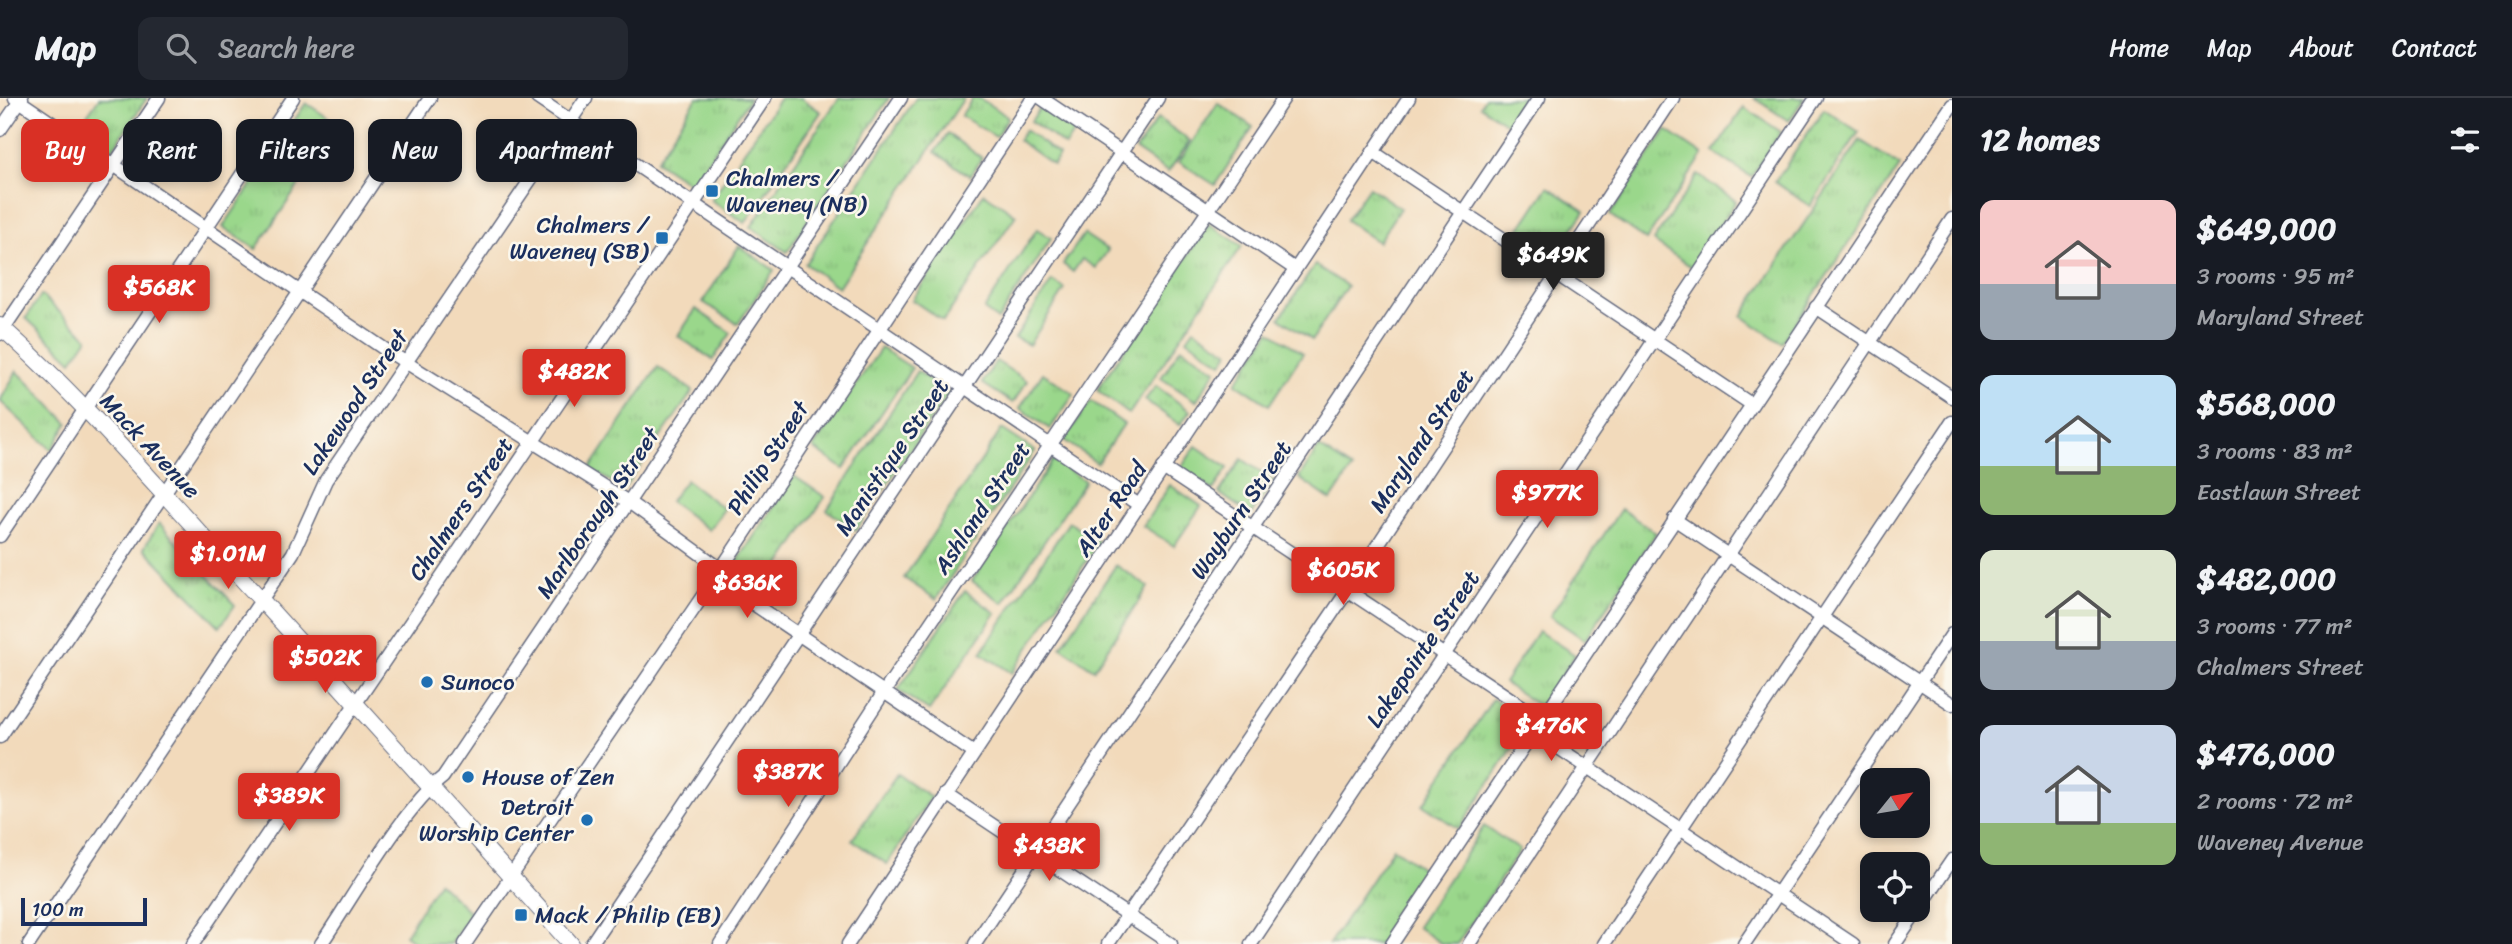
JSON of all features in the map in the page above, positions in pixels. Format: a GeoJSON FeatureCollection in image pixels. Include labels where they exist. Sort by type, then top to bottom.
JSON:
{"type":"FeatureCollection","features":[{"type":"Feature","properties":{"kind":"main road","name":"Mack Avenue"},"geometry":{"type":"LineString","coordinates":[[1,330],[46,368],[163,493],[356,702],[571,944]]}},
{"type":"Feature","properties":{"kind":"street"},"geometry":{"type":"LineString","coordinates":[[1,330],[159,98]]}},
{"type":"Feature","properties":{"kind":"street"},"geometry":{"type":"LineString","coordinates":[[0,536],[293,98]]}},
{"type":"Feature","properties":{"kind":"street"},"geometry":{"type":"LineString","coordinates":[[0,737],[298,290],[430,98]]}},
{"type":"Feature","properties":{"kind":"street"},"geometry":{"type":"LineString","coordinates":[[537,98],[568,119]]}},
{"type":"Feature","properties":{"kind":"street","name":"Lakewood Street"},"geometry":{"type":"LineString","coordinates":[[572,119],[586,98]]}},
{"type":"Feature","properties":{"kind":"street","name":"Chalmers Street"},"geometry":{"type":"LineString","coordinates":[[193,944],[765,98]]}},
{"type":"Feature","properties":{"kind":"street","name":"Marlborough Street"},"geometry":{"type":"LineString","coordinates":[[321,944],[430,787],[443,777],[901,98]]}},
{"type":"Feature","properties":{"kind":"street","name":"Philip Street"},"geometry":{"type":"LineString","coordinates":[[465,944],[718,573],[1033,98]]}},
{"type":"Feature","properties":{"kind":"street"},"geometry":{"type":"LineString","coordinates":[[1041,98],[1295,269]]}},
{"type":"Feature","properties":{"kind":"street","name":"Manistique Street"},"geometry":{"type":"LineString","coordinates":[[591,944],[1158,98]]}},
{"type":"Feature","properties":{"kind":"street","name":"Ashland Street"},"geometry":{"type":"LineString","coordinates":[[720,944],[884,692],[1283,98]]}},
{"type":"Feature","properties":{"kind":"street","name":"Alter Road"},"geometry":{"type":"LineString","coordinates":[[848,944],[1409,98]]}},
{"type":"Feature","properties":{"kind":"street","name":"Wayburn Street"},"geometry":{"type":"LineString","coordinates":[[975,944],[1539,98]]}},
{"type":"Feature","properties":{"kind":"street","name":"Maryland Street"},"geometry":{"type":"LineString","coordinates":[[1108,944],[1348,590],[1673,98]]}},
{"type":"Feature","properties":{"kind":"street","name":"Lakepointe Street"},"geometry":{"type":"LineString","coordinates":[[1251,944],[1816,98]]}},
{"type":"Feature","properties":{"kind":"street"},"geometry":{"type":"LineString","coordinates":[[0,130],[19,99],[406,363],[630,503],[799,634],[974,753]]}},
{"type":"Feature","properties":{"kind":"street"},"geometry":{"type":"LineString","coordinates":[[1392,944],[1952,105]]}},
{"type":"Feature","properties":{"kind":"street"},"geometry":{"type":"LineString","coordinates":[[1373,152],[1751,404]]}},
{"type":"Feature","properties":{"kind":"street"},"geometry":{"type":"LineString","coordinates":[[637,165],[1139,505]]}},
{"type":"Feature","properties":{"kind":"street","name":"Lakewood Street"},"geometry":{"type":"LineString","coordinates":[[29,944],[298,543],[326,480],[529,182]]}},
{"type":"Feature","properties":{"kind":"street"},"geometry":{"type":"LineString","coordinates":[[1469,944],[1952,219]]}},
{"type":"Feature","properties":{"kind":"street"},"geometry":{"type":"LineString","coordinates":[[1816,307],[1952,397]]}},
{"type":"Feature","properties":{"kind":"street"},"geometry":{"type":"LineString","coordinates":[[1604,944],[1952,422]]}},
{"type":"Feature","properties":{"kind":"street"},"geometry":{"type":"LineString","coordinates":[[1163,468],[1541,719]]}},
{"type":"Feature","properties":{"kind":"street"},"geometry":{"type":"LineString","coordinates":[[1674,519],[1952,704]]}},
{"type":"Feature","properties":{"kind":"street"},"geometry":{"type":"LineString","coordinates":[[1744,944],[1952,634]]}},
{"type":"Feature","properties":{"kind":"street"},"geometry":{"type":"LineString","coordinates":[[1533,731],[1853,944]]}},
{"type":"Feature","properties":{"kind":"street"},"geometry":{"type":"LineString","coordinates":[[946,794],[1171,944]]}},
{"type":"Feature","properties":{"kind":"street"},"geometry":{"type":"LineString","coordinates":[[1895,944],[1952,860]]}},
{"type":"Feature","properties":{"kind":"green space"},"geometry":{"type":"Polygon","coordinates":[[[99,98],[147,98],[133,119],[123,119],[123,134],[112,150],[109,148],[109,119],[85,119],[99,98]]]}},
{"type":"Feature","properties":{"kind":"green space"},"geometry":{"type":"Polygon","coordinates":[[[697,98],[750,98],[692,185],[656,161],[697,98]]]}},
{"type":"Feature","properties":{"kind":"green space"},"geometry":{"type":"Polygon","coordinates":[[[780,98],[801,98],[821,112],[745,223],[711,200],[780,98]]]}},
{"type":"Feature","properties":{"kind":"green space"},"geometry":{"type":"Polygon","coordinates":[[[839,98],[889,98],[787,252],[751,227],[839,98]]]}},
{"type":"Feature","properties":{"kind":"green space"},"geometry":{"type":"Polygon","coordinates":[[[916,98],[964,98],[838,287],[805,264],[916,98]]]}},
{"type":"Feature","properties":{"kind":"green space"},"geometry":{"type":"Polygon","coordinates":[[[973,98],[979,98],[1008,117],[996,137],[961,116],[973,98]]]}},
{"type":"Feature","properties":{"kind":"green space"},"geometry":{"type":"Polygon","coordinates":[[[1485,98],[1528,98],[1510,126],[1480,106],[1485,98]]]}},
{"type":"Feature","properties":{"kind":"green space"},"geometry":{"type":"Polygon","coordinates":[[[1754,98],[1804,98],[1789,121],[1754,98]]]}},
{"type":"Feature","properties":{"kind":"green space"},"geometry":{"type":"Polygon","coordinates":[[[306,103],[330,119],[295,119],[306,103]]]}},
{"type":"Feature","properties":{"kind":"green space"},"geometry":{"type":"Polygon","coordinates":[[[1218,103],[1253,127],[1215,185],[1179,162],[1218,103]]]}},
{"type":"Feature","properties":{"kind":"green space"},"geometry":{"type":"Polygon","coordinates":[[[1744,107],[1781,132],[1751,177],[1714,152],[1744,107]]]}},
{"type":"Feature","properties":{"kind":"green space"},"geometry":{"type":"Polygon","coordinates":[[[1040,108],[1075,131],[1065,146],[1031,121],[1040,108]]]}},
{"type":"Feature","properties":{"kind":"green space"},"geometry":{"type":"Polygon","coordinates":[[[1824,109],[1859,132],[1810,206],[1775,182],[1824,109]]]}},
{"type":"Feature","properties":{"kind":"green space"},"geometry":{"type":"Polygon","coordinates":[[[1158,118],[1190,141],[1168,172],[1136,150],[1158,118]]]}},
{"type":"Feature","properties":{"kind":"green space"},"geometry":{"type":"Polygon","coordinates":[[[1025,130],[1059,155],[1053,165],[1018,140],[1025,130]]]}},
{"type":"Feature","properties":{"kind":"green space"},"geometry":{"type":"Polygon","coordinates":[[[1666,130],[1703,155],[1646,240],[1610,215],[1666,130]]]}},
{"type":"Feature","properties":{"kind":"green space"},"geometry":{"type":"Polygon","coordinates":[[[948,134],[982,158],[970,176],[935,152],[948,134]]]}},
{"type":"Feature","properties":{"kind":"green space"},"geometry":{"type":"Polygon","coordinates":[[[1860,140],[1900,166],[1782,343],[1742,316],[1860,140]]]}},
{"type":"Feature","properties":{"kind":"green space"},"geometry":{"type":"Polygon","coordinates":[[[1698,175],[1736,201],[1692,267],[1653,241],[1698,175]]]}},
{"type":"Feature","properties":{"kind":"green space"},"geometry":{"type":"Polygon","coordinates":[[[253,182],[301,182],[256,249],[223,227],[253,182]]]}},
{"type":"Feature","properties":{"kind":"green space"},"geometry":{"type":"Polygon","coordinates":[[[1369,187],[1400,208],[1378,242],[1346,220],[1369,187]]]}},
{"type":"Feature","properties":{"kind":"green space"},"geometry":{"type":"Polygon","coordinates":[[[1548,187],[1585,211],[1552,260],[1516,235],[1548,187]]]}},
{"type":"Feature","properties":{"kind":"green space"},"geometry":{"type":"Polygon","coordinates":[[[984,193],[1016,215],[943,321],[912,300],[984,193]]]}},
{"type":"Feature","properties":{"kind":"green space"},"geometry":{"type":"Polygon","coordinates":[[[1209,224],[1242,246],[1129,414],[1097,390],[1209,224]]]}},
{"type":"Feature","properties":{"kind":"green space"},"geometry":{"type":"Polygon","coordinates":[[[1037,229],[1051,238],[998,320],[984,310],[1037,229]]]}},
{"type":"Feature","properties":{"kind":"green space"},"geometry":{"type":"Polygon","coordinates":[[[1084,234],[1108,250],[1096,268],[1082,259],[1073,272],[1063,264],[1084,234]]]}},
{"type":"Feature","properties":{"kind":"green space"},"geometry":{"type":"Polygon","coordinates":[[[739,246],[774,270],[738,324],[703,302],[739,246]]]}},
{"type":"Feature","properties":{"kind":"green space"},"geometry":{"type":"Polygon","coordinates":[[[1315,265],[1347,286],[1312,340],[1280,318],[1315,265]]]}},
{"type":"Feature","properties":{"kind":"green space"},"geometry":{"type":"Polygon","coordinates":[[[1052,281],[1065,289],[1029,345],[1015,338],[1052,281]]]}},
{"type":"Feature","properties":{"kind":"green space"},"geometry":{"type":"Polygon","coordinates":[[[41,295],[88,338],[72,361],[26,318],[41,295]]]}},
{"type":"Feature","properties":{"kind":"green space"},"geometry":{"type":"Polygon","coordinates":[[[696,309],[731,333],[713,360],[678,336],[696,309]]]}},
{"type":"Feature","properties":{"kind":"green space"},"geometry":{"type":"Polygon","coordinates":[[[1194,329],[1229,352],[1222,363],[1187,339],[1194,329]]]}},
{"type":"Feature","properties":{"kind":"green space"},"geometry":{"type":"Polygon","coordinates":[[[1270,331],[1303,353],[1269,405],[1236,383],[1270,331]]]}},
{"type":"Feature","properties":{"kind":"green space"},"geometry":{"type":"Polygon","coordinates":[[[1181,347],[1216,370],[1196,401],[1161,378],[1181,347]]]}},
{"type":"Feature","properties":{"kind":"green space"},"geometry":{"type":"Polygon","coordinates":[[[881,348],[912,368],[844,469],[813,448],[881,348]]]}},
{"type":"Feature","properties":{"kind":"green space"},"geometry":{"type":"Polygon","coordinates":[[[996,361],[1027,381],[1013,403],[982,383],[996,361]]]}},
{"type":"Feature","properties":{"kind":"green space"},"geometry":{"type":"Polygon","coordinates":[[[658,367],[693,391],[624,489],[590,469],[658,367]]]}},
{"type":"Feature","properties":{"kind":"green space"},"geometry":{"type":"Polygon","coordinates":[[[17,371],[68,423],[52,450],[0,401],[17,371]]]}},
{"type":"Feature","properties":{"kind":"green space"},"geometry":{"type":"Polygon","coordinates":[[[917,371],[949,393],[856,530],[827,510],[917,371]]]}},
{"type":"Feature","properties":{"kind":"green space"},"geometry":{"type":"Polygon","coordinates":[[[1043,373],[1074,394],[1050,429],[1020,408],[1043,373]]]}},
{"type":"Feature","properties":{"kind":"green space"},"geometry":{"type":"Polygon","coordinates":[[[1156,386],[1190,411],[1180,425],[1145,400],[1156,386]]]}},
{"type":"Feature","properties":{"kind":"green space"},"geometry":{"type":"Polygon","coordinates":[[[1091,401],[1124,424],[1097,463],[1064,440],[1091,401]]]}},
{"type":"Feature","properties":{"kind":"green space"},"geometry":{"type":"Polygon","coordinates":[[[1002,429],[1035,451],[936,599],[904,578],[1002,429]]]}},
{"type":"Feature","properties":{"kind":"green space"},"geometry":{"type":"Polygon","coordinates":[[[1196,446],[1228,468],[1213,490],[1181,468],[1196,446]]]}},
{"type":"Feature","properties":{"kind":"green space"},"geometry":{"type":"Polygon","coordinates":[[[1319,447],[1352,469],[1331,500],[1299,478],[1319,447]]]}},
{"type":"Feature","properties":{"kind":"green space"},"geometry":{"type":"Polygon","coordinates":[[[1242,459],[1274,481],[1251,515],[1219,493],[1242,459]]]}},
{"type":"Feature","properties":{"kind":"green space"},"geometry":{"type":"Polygon","coordinates":[[[1053,460],[1085,481],[1003,603],[972,581],[1053,460]]]}},
{"type":"Feature","properties":{"kind":"green space"},"geometry":{"type":"Polygon","coordinates":[[[794,476],[825,497],[768,583],[737,562],[794,476]]]}},
{"type":"Feature","properties":{"kind":"green space"},"geometry":{"type":"Polygon","coordinates":[[[686,480],[724,509],[709,530],[670,501],[686,480]]]}},
{"type":"Feature","properties":{"kind":"green space"},"geometry":{"type":"Polygon","coordinates":[[[1170,485],[1201,506],[1174,546],[1143,526],[1170,485]]]}},
{"type":"Feature","properties":{"kind":"green space"},"geometry":{"type":"Polygon","coordinates":[[[1621,509],[1656,533],[1585,640],[1550,616],[1621,509]]]}},
{"type":"Feature","properties":{"kind":"green space"},"geometry":{"type":"Polygon","coordinates":[[[1069,522],[1099,542],[1012,673],[981,653],[1069,522]]]}},
{"type":"Feature","properties":{"kind":"green space"},"geometry":{"type":"Polygon","coordinates":[[[159,523],[235,605],[220,627],[144,548],[159,523]]]}},
{"type":"Feature","properties":{"kind":"green space"},"geometry":{"type":"Polygon","coordinates":[[[1116,565],[1148,587],[1094,669],[1061,647],[1116,565]]]}},
{"type":"Feature","properties":{"kind":"green space"},"geometry":{"type":"Polygon","coordinates":[[[965,591],[996,613],[929,711],[898,690],[965,591]]]}},
{"type":"Feature","properties":{"kind":"green space"},"geometry":{"type":"Polygon","coordinates":[[[1538,631],[1575,655],[1541,707],[1504,683],[1538,631]]]}},
{"type":"Feature","properties":{"kind":"green space"},"geometry":{"type":"Polygon","coordinates":[[[1493,699],[1529,723],[1459,829],[1423,805],[1493,699]]]}},
{"type":"Feature","properties":{"kind":"green space"},"geometry":{"type":"Polygon","coordinates":[[[897,774],[931,797],[887,864],[852,840],[897,774]]]}},
{"type":"Feature","properties":{"kind":"green space"},"geometry":{"type":"Polygon","coordinates":[[[1484,826],[1520,850],[1457,944],[1442,944],[1417,927],[1484,826]]]}},
{"type":"Feature","properties":{"kind":"green space"},"geometry":{"type":"Polygon","coordinates":[[[1393,848],[1429,873],[1382,944],[1329,944],[1393,848]]]}},
{"type":"Feature","properties":{"kind":"green space"},"geometry":{"type":"Polygon","coordinates":[[[438,882],[471,913],[450,944],[417,944],[405,935],[438,882]]]}},
{"type":"Feature","properties":{"kind":"place","name":"Chalmers / Waveney (NB)"},"geometry":{"type":"Point","coordinates":[712,191]}},
{"type":"Feature","properties":{"kind":"place","name":"Chalmers / Waveney (SB)"},"geometry":{"type":"Point","coordinates":[662,238]}},
{"type":"Feature","properties":{"kind":"place","name":"Sunoco"},"geometry":{"type":"Point","coordinates":[427,682]}},
{"type":"Feature","properties":{"kind":"place","name":"House of Zen"},"geometry":{"type":"Point","coordinates":[468,777]}},
{"type":"Feature","properties":{"kind":"place","name":"Detroit Worship Center"},"geometry":{"type":"Point","coordinates":[587,820]}},
{"type":"Feature","properties":{"kind":"place","name":"Mack / Philip (EB)"},"geometry":{"type":"Point","coordinates":[521,915]}}]}
